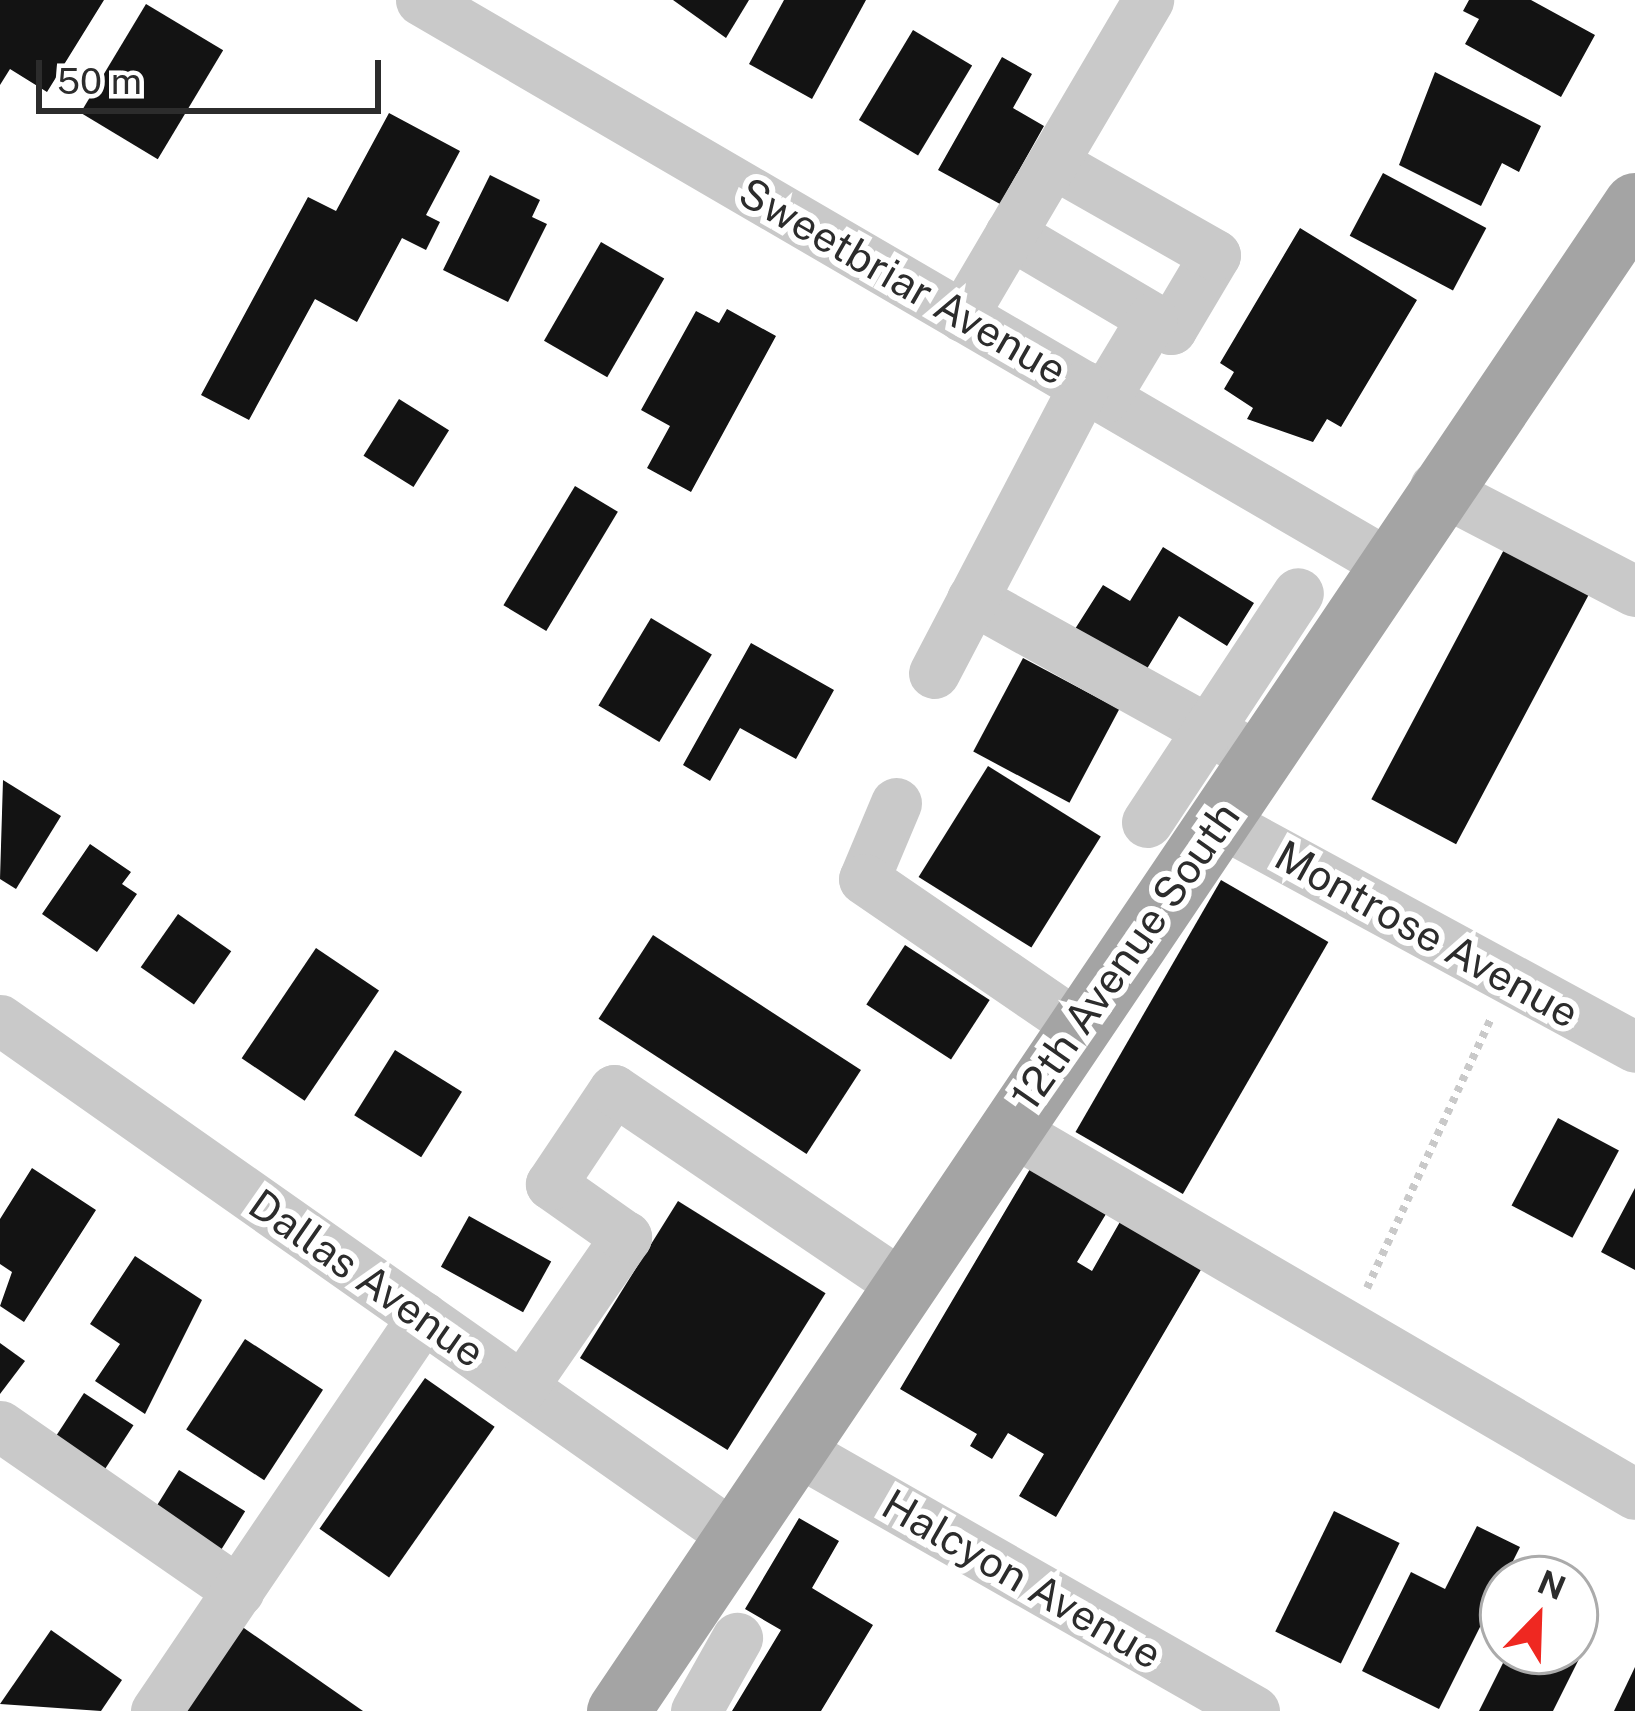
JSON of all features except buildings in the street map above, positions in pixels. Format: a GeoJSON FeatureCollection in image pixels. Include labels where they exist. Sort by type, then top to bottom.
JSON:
{"type":"FeatureCollection","features":[{"type":"Feature","properties":{"kind":"main road","name":"12th Avenue South"},"geometry":{"type":"LineString","coordinates":[[665,1696],[734,1535],[790,1447],[1263,760],[1435,487],[1635,204]]}},
{"type":"Feature","properties":{"kind":"street","name":"Sweetbriar Avenue"},"geometry":{"type":"LineString","coordinates":[[422,0],[1385,562]]}},
{"type":"Feature","properties":{"kind":"street"},"geometry":{"type":"LineString","coordinates":[[962,316],[1148,0]]}},
{"type":"Feature","properties":{"kind":"street"},"geometry":{"type":"LineString","coordinates":[[1010,234],[1171,328],[1215,254],[1053,163]]}},
{"type":"Feature","properties":{"kind":"street"},"geometry":{"type":"LineString","coordinates":[[934,673],[1094,392],[1151,318]]}},
{"type":"Feature","properties":{"kind":"street"},"geometry":{"type":"LineString","coordinates":[[1435,487],[1635,591]]}},
{"type":"Feature","properties":{"kind":"street"},"geometry":{"type":"LineString","coordinates":[[1147,822],[1298,593]]}},
{"type":"Feature","properties":{"kind":"street"},"geometry":{"type":"LineString","coordinates":[[972,599],[1263,760]]}},
{"type":"Feature","properties":{"kind":"street"},"geometry":{"type":"LineString","coordinates":[[896,803],[865,879],[1077,1024]]}},
{"type":"Feature","properties":{"kind":"street","name":"Montrose Avenue"},"geometry":{"type":"LineString","coordinates":[[1219,820],[1635,1047]]}},
{"type":"Feature","properties":{"kind":"street","name":"Dallas Avenue"},"geometry":{"type":"LineString","coordinates":[[0,1020],[734,1535]]}},
{"type":"Feature","properties":{"kind":"street"},"geometry":{"type":"LineString","coordinates":[[522,1387],[626,1237],[551,1184],[614,1090],[900,1284]]}},
{"type":"Feature","properties":{"kind":"street"},"geometry":{"type":"LineString","coordinates":[[1006,1127],[1351,1318],[1402,1365],[1635,1494]]}},
{"type":"Feature","properties":{"kind":"street"},"geometry":{"type":"LineString","coordinates":[[156,1711],[423,1318]]}},
{"type":"Feature","properties":{"kind":"street"},"geometry":{"type":"LineString","coordinates":[[0,1426],[238,1591]]}},
{"type":"Feature","properties":{"kind":"street","name":"Halcyon Avenue"},"geometry":{"type":"LineString","coordinates":[[790,1447],[1253,1711]]}},
{"type":"Feature","properties":{"kind":"street"},"geometry":{"type":"LineString","coordinates":[[665,1696],[737,1638]]}},
{"type":"Feature","properties":{"kind":"path"},"geometry":{"type":"LineString","coordinates":[[1351,1318],[1419,1191],[1508,978]]}}]}
